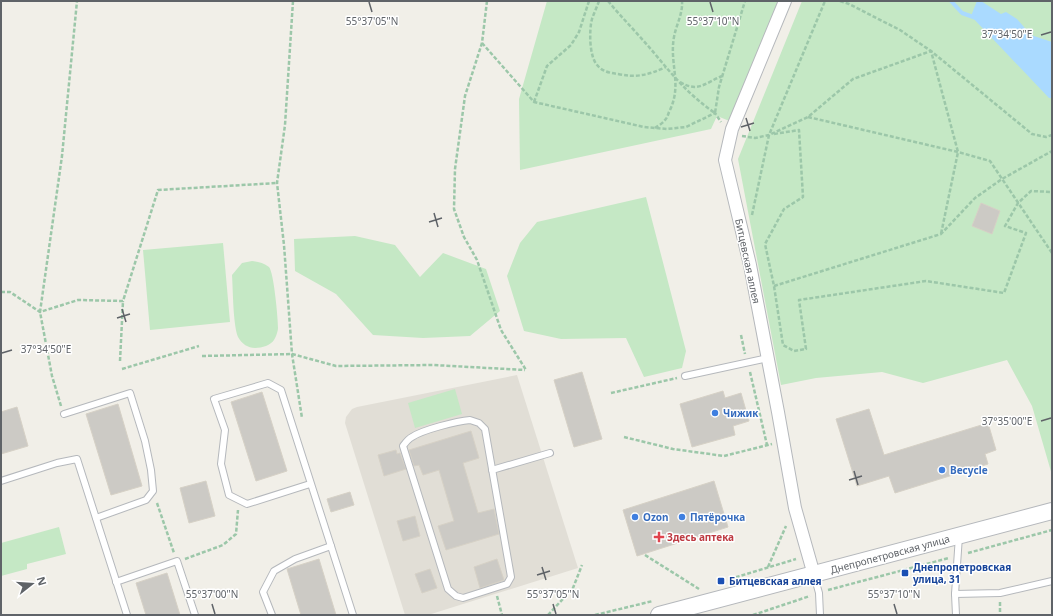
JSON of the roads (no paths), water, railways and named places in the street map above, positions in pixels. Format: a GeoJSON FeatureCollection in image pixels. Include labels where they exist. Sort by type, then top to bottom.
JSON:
{"type":"FeatureCollection","features":[{"type":"Feature","properties":{"kind":"street","name":"Битцевская аллея"},"geometry":{"type":"LineString","coordinates":[[784,1],[731,135],[725,160],[750,265],[795,508],[814,575]]}},
{"type":"Feature","properties":{"kind":"street","name":"Днепропетровская улица"},"geometry":{"type":"LineString","coordinates":[[659,615],[1052,512]]}},
{"type":"Feature","properties":{"kind":"lane"},"geometry":{"type":"LineString","coordinates":[[685,376],[768,358]]}},
{"type":"Feature","properties":{"kind":"lane"},"geometry":{"type":"LineString","coordinates":[[310,484],[247,504],[229,495],[221,464],[225,430],[214,399],[268,383],[281,390],[353,615]]}},
{"type":"Feature","properties":{"kind":"lane"},"geometry":{"type":"LineString","coordinates":[[64,414],[130,393],[145,441],[151,470],[152,491],[146,500],[96,518]]}},
{"type":"Feature","properties":{"kind":"lane"},"geometry":{"type":"LineString","coordinates":[[470,420],[479,423],[485,429],[492,470],[511,577],[507,584],[463,598],[452,593],[448,589],[403,446],[407,440],[418,434],[461,421],[470,420]]}},
{"type":"Feature","properties":{"kind":"lane"},"geometry":{"type":"LineString","coordinates":[[492,470],[550,453]]}},
{"type":"Feature","properties":{"kind":"lane"},"geometry":{"type":"LineString","coordinates":[[1,481],[57,463],[77,459],[127,615]]}},
{"type":"Feature","properties":{"kind":"lane"},"geometry":{"type":"LineString","coordinates":[[956,615],[955,594],[959,555],[959,536]]}},
{"type":"Feature","properties":{"kind":"lane"},"geometry":{"type":"LineString","coordinates":[[272,615],[264,592],[274,571],[294,559],[331,546]]}},
{"type":"Feature","properties":{"kind":"lane"},"geometry":{"type":"LineString","coordinates":[[116,582],[177,561],[195,615]]}},
{"type":"Feature","properties":{"kind":"lane"},"geometry":{"type":"LineString","coordinates":[[814,575],[819,593],[820,615]]}},
{"type":"Feature","properties":{"kind":"lane"},"geometry":{"type":"LineString","coordinates":[[955,594],[1000,593],[1052,581]]}},
{"type":"Feature","properties":{"kind":"water"},"geometry":{"type":"Polygon","coordinates":[[[977,1],[981,1],[1001,14],[1006,12],[1017,19],[1031,35],[1052,42],[1052,98],[1049,98],[971,16],[977,1]]]}},
{"type":"Feature","properties":{"kind":"waterway"},"geometry":{"type":"LineString","coordinates":[[951,1],[962,13],[976,18]]}},
{"type":"Feature","properties":{"kind":"place","name":"Чижик"},"geometry":{"type":"Point","coordinates":[715,413]}},
{"type":"Feature","properties":{"kind":"place","name":"Becycle"},"geometry":{"type":"Point","coordinates":[942,470]}},
{"type":"Feature","properties":{"kind":"place","name":"Ozon"},"geometry":{"type":"Point","coordinates":[635,517]}},
{"type":"Feature","properties":{"kind":"place","name":"Пятёрочка"},"geometry":{"type":"Point","coordinates":[682,517]}},
{"type":"Feature","properties":{"kind":"place","name":"Здесь аптека"},"geometry":{"type":"Point","coordinates":[659,537]}},
{"type":"Feature","properties":{"kind":"place","name":"Днепропетровская улица, 31"},"geometry":{"type":"Point","coordinates":[905,573]}},
{"type":"Feature","properties":{"kind":"place","name":"Битцевская аллея"},"geometry":{"type":"Point","coordinates":[721,581]}}]}
